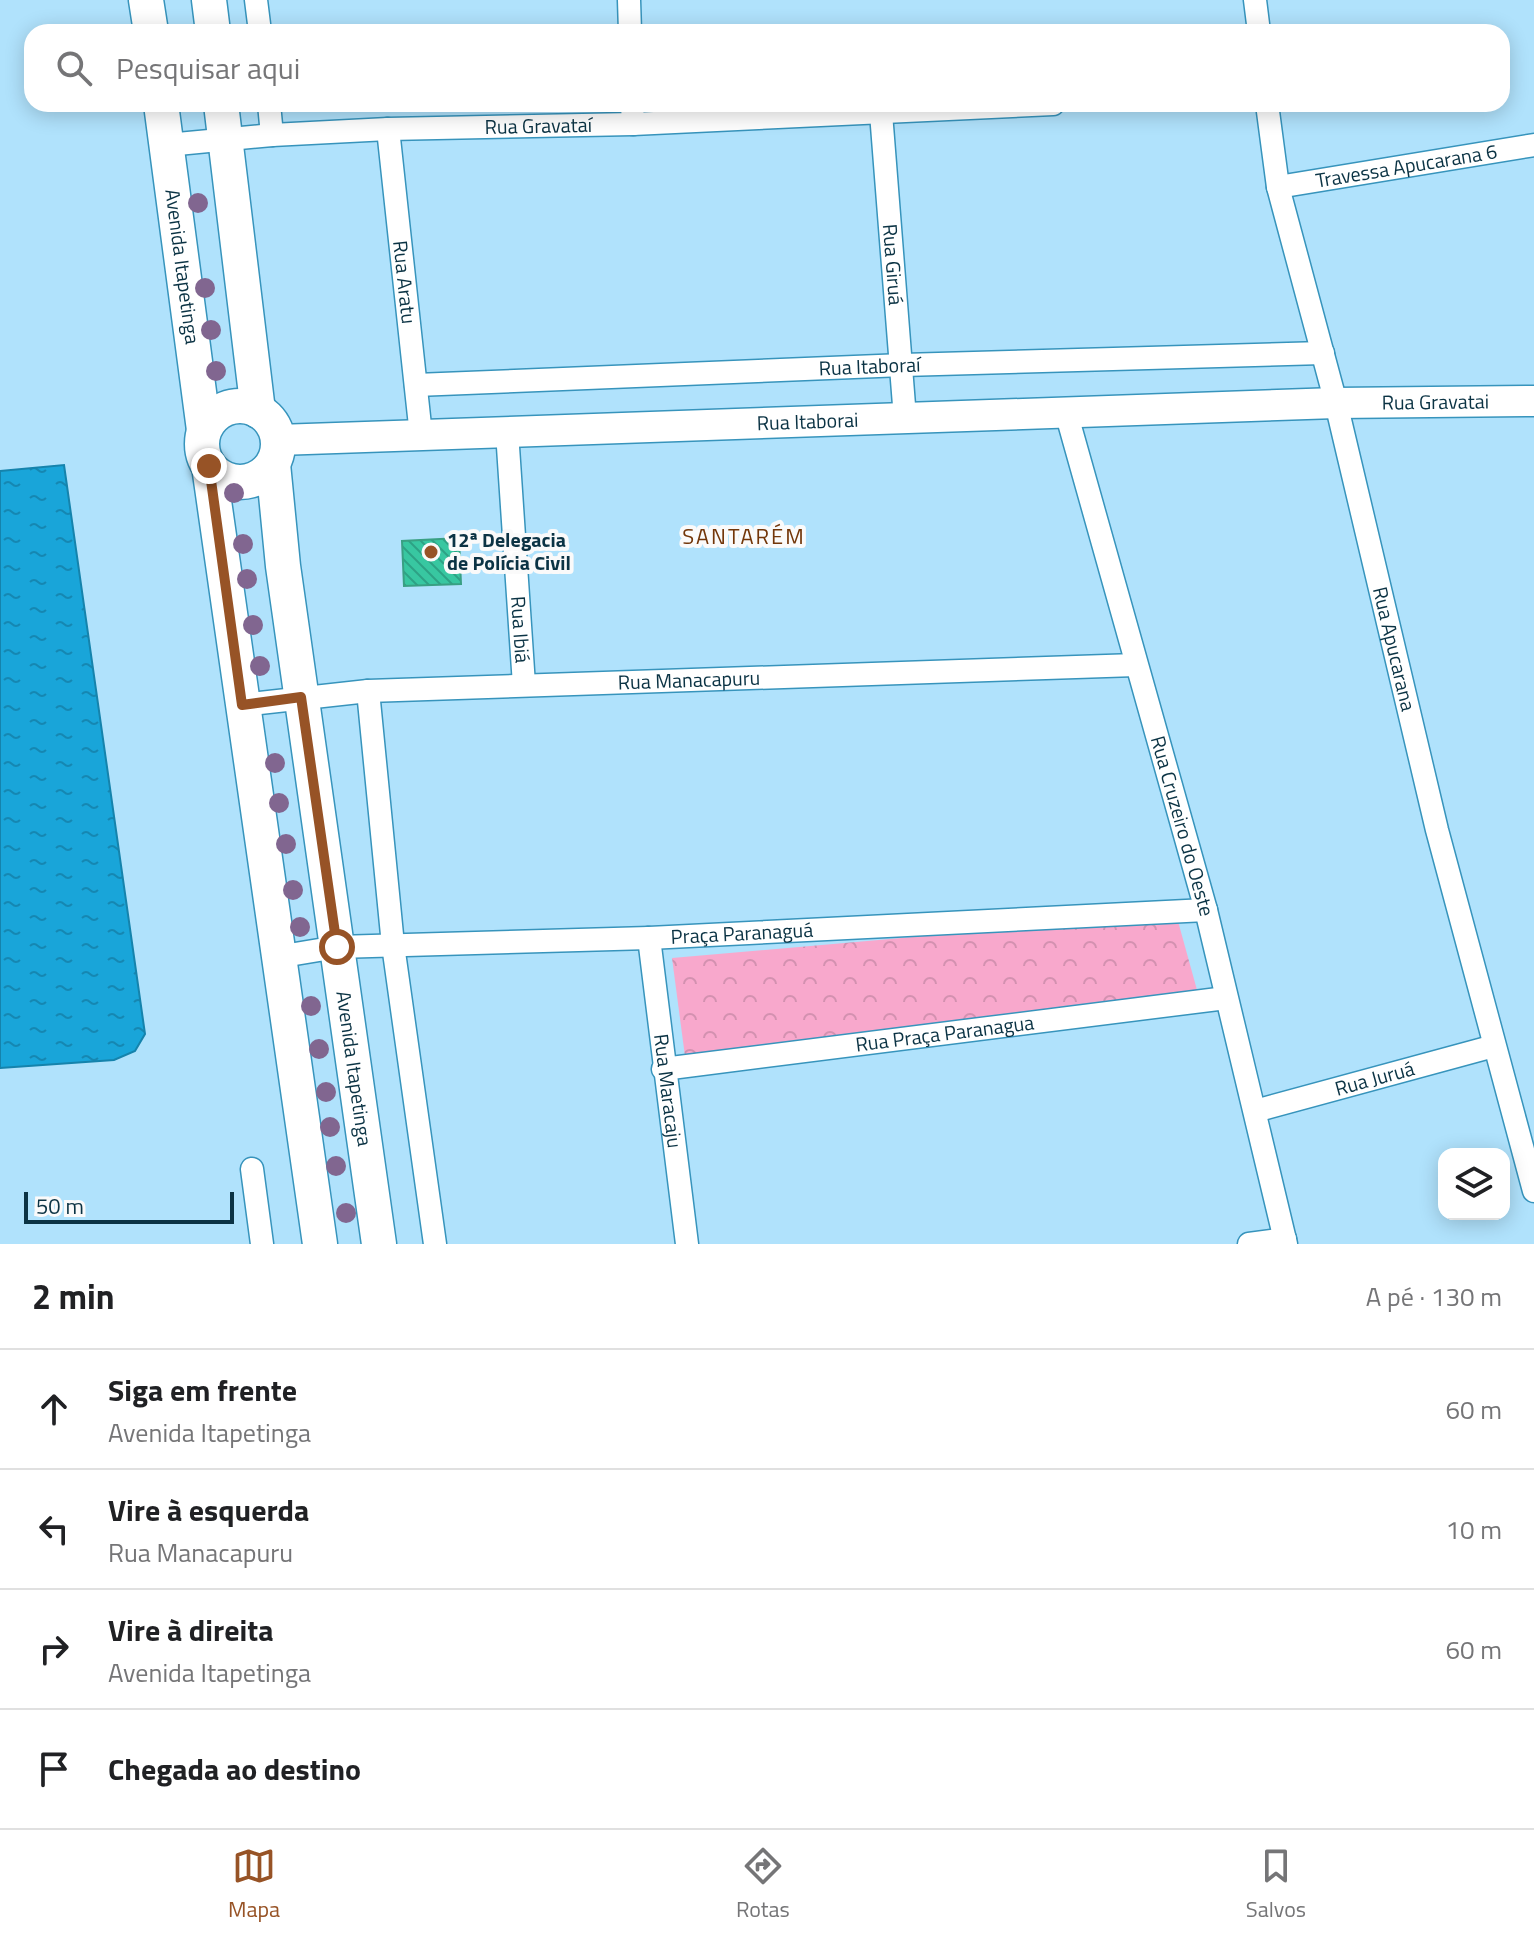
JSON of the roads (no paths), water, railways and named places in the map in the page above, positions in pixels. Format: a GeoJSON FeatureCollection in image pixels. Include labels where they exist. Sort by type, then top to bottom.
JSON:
{"type":"FeatureCollection","features":[{"type":"Feature","properties":{"kind":"main road"},"geometry":{"type":"LineString","coordinates":[[146,0],[150,24]]}},
{"type":"Feature","properties":{"kind":"main road"},"geometry":{"type":"LineString","coordinates":[[209,0],[212,24]]}},
{"type":"Feature","properties":{"kind":"main road","name":"Avenida Itapetinga"},"geometry":{"type":"LineString","coordinates":[[162,112],[204,430]]}},
{"type":"Feature","properties":{"kind":"main road"},"geometry":{"type":"LineString","coordinates":[[222,112],[258,411]]}},
{"type":"Feature","properties":{"kind":"main road"},"geometry":{"type":"LineString","coordinates":[[209,466],[229,480],[241,482],[265,473],[275,452],[275,428],[258,411],[233,407],[221,411],[204,430],[203,454],[209,466],[320,1244]]}},
{"type":"Feature","properties":{"kind":"main road","name":"Avenida Itapetinga"},"geometry":{"type":"LineString","coordinates":[[275,452],[279,533],[379,1244]]}},
{"type":"Feature","properties":{"kind":"street"},"geometry":{"type":"LineString","coordinates":[[256,0],[259,24]]}},
{"type":"Feature","properties":{"kind":"street"},"geometry":{"type":"LineString","coordinates":[[629,0],[630,24]]}},
{"type":"Feature","properties":{"kind":"street"},"geometry":{"type":"LineString","coordinates":[[1255,0],[1258,24]]}},
{"type":"Feature","properties":{"kind":"street"},"geometry":{"type":"LineString","coordinates":[[270,112],[272,135]]}},
{"type":"Feature","properties":{"kind":"street","name":"Rua Gravataí"},"geometry":{"type":"LineString","coordinates":[[167,145],[272,135],[632,114],[900,112]]}},
{"type":"Feature","properties":{"kind":"street","name":"Rua Apucarana"},"geometry":{"type":"LineString","coordinates":[[1268,112],[1278,187],[1336,403],[1437,830],[1534,1191]]}},
{"type":"Feature","properties":{"kind":"street","name":"Rua Giruá"},"geometry":{"type":"LineString","coordinates":[[881,113],[905,418]]}},
{"type":"Feature","properties":{"kind":"street","name":"Rua Aratu"},"geometry":{"type":"LineString","coordinates":[[388,129],[421,435]]}},
{"type":"Feature","properties":{"kind":"street","name":"Travessa Apucarana 6"},"geometry":{"type":"LineString","coordinates":[[1278,187],[1534,145]]}},
{"type":"Feature","properties":{"kind":"street","name":"Rua Itaboraí"},"geometry":{"type":"LineString","coordinates":[[416,385],[903,365],[1323,353]]}},
{"type":"Feature","properties":{"kind":"street","name":"Rua Gravatai"},"geometry":{"type":"LineString","coordinates":[[1336,403],[1534,401]]}},
{"type":"Feature","properties":{"kind":"street","name":"Rua Itaborai"},"geometry":{"type":"LineString","coordinates":[[275,452],[421,435],[1336,403]]}},
{"type":"Feature","properties":{"kind":"street","name":"Rua Cruzeiro do Oeste"},"geometry":{"type":"LineString","coordinates":[[1066,412],[1206,910],[1286,1242]]}},
{"type":"Feature","properties":{"kind":"street","name":"Rua Ibiá"},"geometry":{"type":"LineString","coordinates":[[507,432],[524,685]]}},
{"type":"Feature","properties":{"kind":"street","name":"Rua Manacapuru"},"geometry":{"type":"LineString","coordinates":[[242,705],[368,691],[1136,665]]}},
{"type":"Feature","properties":{"kind":"street"},"geometry":{"type":"LineString","coordinates":[[368,691],[393,945],[435,1244]]}},
{"type":"Feature","properties":{"kind":"street","name":"Praça Paranaguá"},"geometry":{"type":"LineString","coordinates":[[277,957],[337,947],[649,938],[1206,910]]}},
{"type":"Feature","properties":{"kind":"street","name":"Rua Maracaju"},"geometry":{"type":"LineString","coordinates":[[649,938],[687,1244]]}},
{"type":"Feature","properties":{"kind":"street","name":"Rua Praça Paranagua"},"geometry":{"type":"LineString","coordinates":[[663,1069],[1226,998]]}},
{"type":"Feature","properties":{"kind":"street","name":"Rua Juruá"},"geometry":{"type":"LineString","coordinates":[[1255,1111],[1494,1046]]}},
{"type":"Feature","properties":{"kind":"street"},"geometry":{"type":"LineString","coordinates":[[252,1169],[262,1244]]}},
{"type":"Feature","properties":{"kind":"street"},"geometry":{"type":"LineString","coordinates":[[1249,1244],[1286,1242]]}},
{"type":"Feature","properties":{"kind":"water"},"geometry":{"type":"Polygon","coordinates":[[[64,465],[145,1034],[135,1051],[114,1060],[0,1068],[0,471],[64,465]]]}},
{"type":"Feature","properties":{"kind":"place","name":"12ª Delegacia de Polícia Civil"},"geometry":{"type":"Point","coordinates":[431,552]}},
{"type":"Feature","properties":{"kind":"district","name":"SANTARÉM"},"geometry":{"type":"Point","coordinates":[744,536]}}]}
